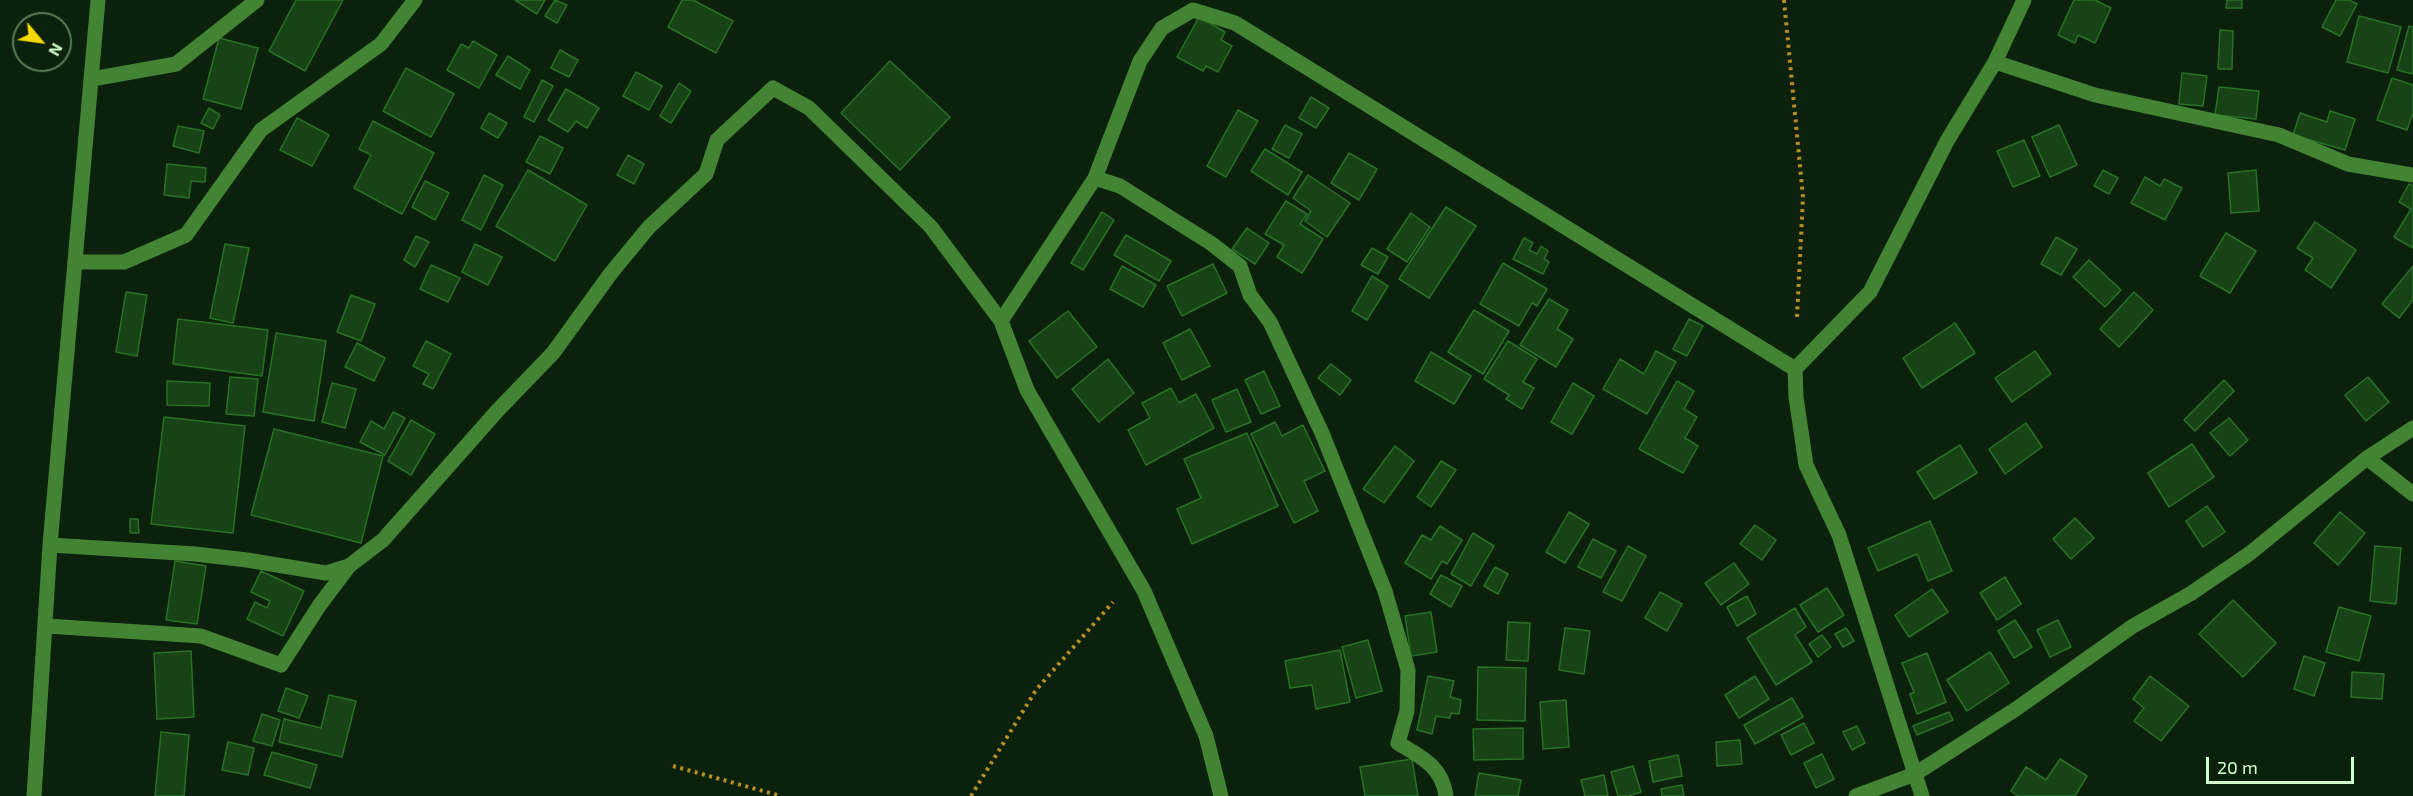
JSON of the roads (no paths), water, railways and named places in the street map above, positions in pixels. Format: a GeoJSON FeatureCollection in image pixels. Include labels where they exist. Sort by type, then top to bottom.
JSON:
{"type":"FeatureCollection","features":[{"type":"Feature","properties":{"kind":"street"},"geometry":{"type":"LineString","coordinates":[[34,796],[47,626],[50,545],[98,0]]}},
{"type":"Feature","properties":{"kind":"street"},"geometry":{"type":"LineString","coordinates":[[92,79],[176,64],[257,0]]}},
{"type":"Feature","properties":{"kind":"street"},"geometry":{"type":"LineString","coordinates":[[75,262],[124,262],[186,235],[261,130],[381,44],[415,0]]}},
{"type":"Feature","properties":{"kind":"street"},"geometry":{"type":"LineString","coordinates":[[1922,796],[1839,535],[1806,465],[1796,397],[1795,369],[1870,292],[1947,141],[1995,62],[2025,0]]}},
{"type":"Feature","properties":{"kind":"street"},"geometry":{"type":"LineString","coordinates":[[1001,321],[1095,177],[1140,61],[1162,28],[1193,10],[1235,23],[1795,369]]}},
{"type":"Feature","properties":{"kind":"street"},"geometry":{"type":"LineString","coordinates":[[1995,62],[2095,95],[2279,135],[2348,164],[2413,175]]}},
{"type":"Feature","properties":{"kind":"street"},"geometry":{"type":"LineString","coordinates":[[47,626],[201,636],[280,665],[349,566],[383,540],[498,410],[553,353],[611,273],[649,227],[706,174],[717,140],[773,88],[809,108],[931,227],[1001,321],[1027,390],[1144,591],[1206,736],[1221,796]]}},
{"type":"Feature","properties":{"kind":"street"},"geometry":{"type":"LineString","coordinates":[[1095,177],[1120,186],[1212,244],[1240,266],[1250,295],[1270,322],[1323,432],[1385,591],[1408,670],[1407,711],[1398,743],[1432,764],[1444,786],[1446,796]]}},
{"type":"Feature","properties":{"kind":"street"},"geometry":{"type":"LineString","coordinates":[[1856,796],[1915,774],[2016,709],[2133,626],[2190,594],[2249,554],[2367,458],[2413,428]]}},
{"type":"Feature","properties":{"kind":"street"},"geometry":{"type":"LineString","coordinates":[[2367,458],[2413,494]]}},
{"type":"Feature","properties":{"kind":"street"},"geometry":{"type":"LineString","coordinates":[[50,545],[195,554],[326,573],[349,566]]}}]}
